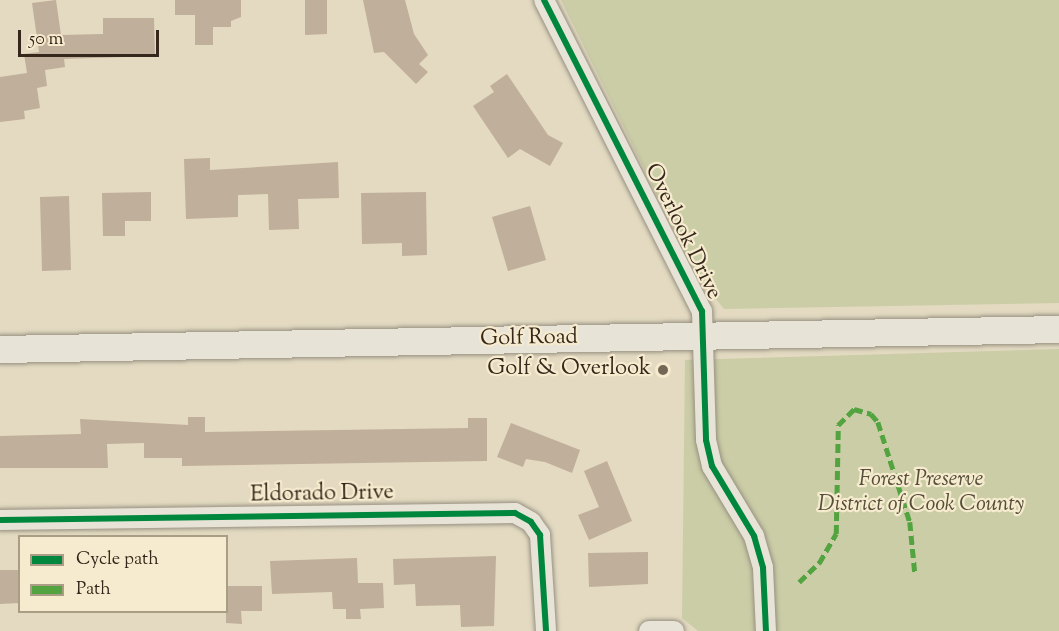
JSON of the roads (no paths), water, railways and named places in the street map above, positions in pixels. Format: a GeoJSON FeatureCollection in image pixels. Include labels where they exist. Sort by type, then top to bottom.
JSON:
{"type":"FeatureCollection","features":[{"type":"Feature","properties":{"kind":"main road","name":"Golf Road"},"geometry":{"type":"LineString","coordinates":[[0,349],[1059,329]]}},
{"type":"Feature","properties":{"kind":"street","name":"Overlook Drive"},"geometry":{"type":"LineString","coordinates":[[544,0],[702,311],[705,336],[708,448],[712,466],[754,536],[763,568],[766,631]]}},
{"type":"Feature","properties":{"kind":"street","name":"Eldorado Drive"},"geometry":{"type":"LineString","coordinates":[[0,520],[515,513],[531,522],[540,535],[546,631]]}},
{"type":"Feature","properties":{"kind":"street"},"geometry":{"type":"LineString","coordinates":[[649,631],[673,631]]}},
{"type":"Feature","properties":{"kind":"place","name":"Golf & Overlook"},"geometry":{"type":"Point","coordinates":[663,370]}},
{"type":"Feature","properties":{"kind":"park label","name":"Forest Preserve District of Cook County"},"geometry":{"type":"Point","coordinates":[921,492]}}]}
